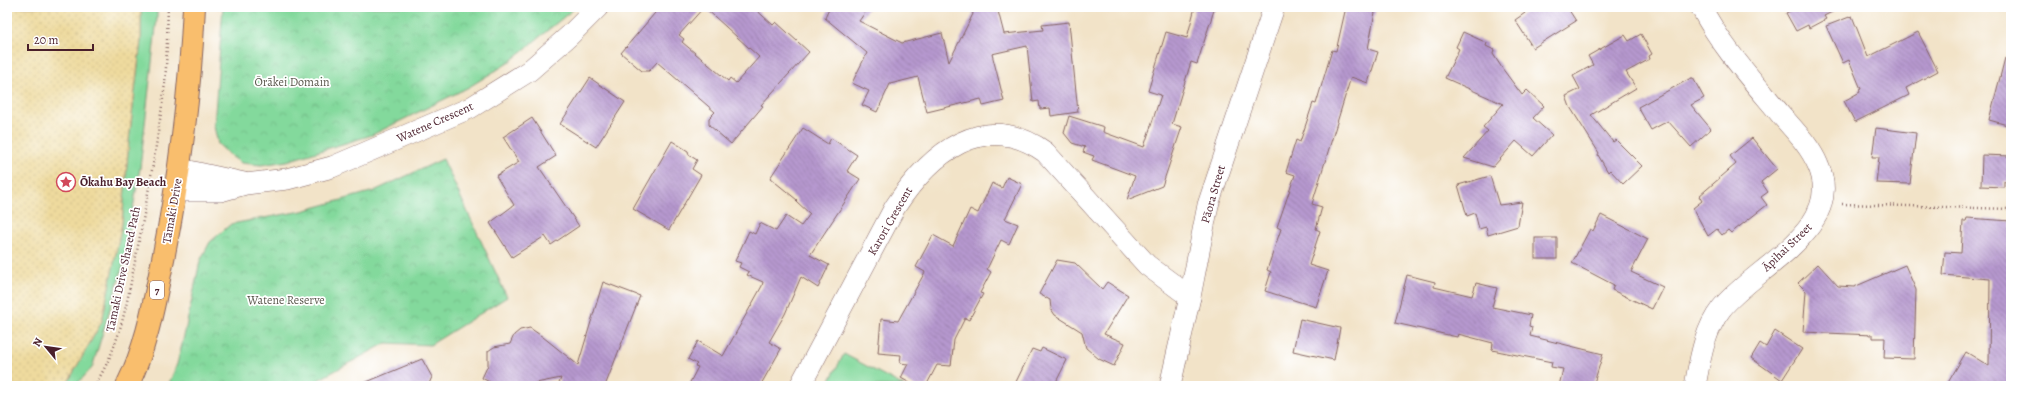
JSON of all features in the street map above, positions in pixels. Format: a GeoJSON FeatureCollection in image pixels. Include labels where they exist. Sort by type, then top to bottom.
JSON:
{"type":"FeatureCollection","features":[{"type":"Feature","properties":{"kind":"main road","name":"Tāmaki Drive"},"geometry":{"type":"LineString","coordinates":[[126,386],[136,368],[149,326],[177,191],[192,57],[194,7]]}},
{"type":"Feature","properties":{"kind":"street","name":"Watene Crescent"},"geometry":{"type":"LineString","coordinates":[[177,191],[221,191],[246,184],[287,179],[332,167],[470,108],[529,71],[569,36],[598,7]]}},
{"type":"Feature","properties":{"kind":"street","name":"Pāora Street"},"geometry":{"type":"LineString","coordinates":[[1170,386],[1190,297],[1208,205],[1274,7]]}},
{"type":"Feature","properties":{"kind":"street","name":"Āpihai Street"},"geometry":{"type":"LineString","coordinates":[[1695,386],[1700,359],[1708,333],[1721,308],[1805,233],[1813,224],[1822,201],[1823,177],[1812,152],[1720,40],[1701,7]]}},
{"type":"Feature","properties":{"kind":"street","name":"Karori Crescent"},"geometry":{"type":"LineString","coordinates":[[800,386],[895,207],[908,187],[922,171],[953,147],[970,139],[986,135],[1017,136],[1032,143],[1045,152],[1147,265],[1190,297]]}},
{"type":"Feature","properties":{"kind":"street","name":"Watene Crescent"},"geometry":{"type":"LineString","coordinates":[[180,170],[246,184]]}},
{"type":"Feature","properties":{"kind":"path","name":"Tāmaki Drive Shared Path"},"geometry":{"type":"LineString","coordinates":[[94,386],[106,367],[117,340],[128,299],[150,183],[165,82],[168,7]]}},
{"type":"Feature","properties":{"kind":"path"},"geometry":{"type":"LineString","coordinates":[[1822,201],[1849,204],[2011,209]]}},
{"type":"Feature","properties":{"kind":"green space"},"geometry":{"type":"Polygon","coordinates":[[[141,7],[157,7],[157,18],[140,168],[123,266],[92,368],[75,386],[63,386],[68,382],[102,321],[122,223],[129,140],[141,40],[141,7]]]}},
{"type":"Feature","properties":{"kind":"green space","name":"Ōrākei Domain"},"geometry":{"type":"Polygon","coordinates":[[[223,7],[576,7],[508,63],[469,87],[372,135],[287,161],[261,165],[241,163],[218,144],[214,126],[223,7]]]}},
{"type":"Feature","properties":{"kind":"green space","name":"Watene Reserve"},"geometry":{"type":"Polygon","coordinates":[[[443,159],[507,297],[430,345],[386,343],[307,386],[168,386],[177,364],[200,261],[210,242],[231,224],[302,211],[374,191],[443,159]]]}},
{"type":"Feature","properties":{"kind":"green space"},"geometry":{"type":"Polygon","coordinates":[[[844,354],[904,386],[827,386],[844,354]]]}},
{"type":"Feature","properties":{"kind":"sand","name":"Ōkahu Bay Beach"},"geometry":{"type":"Polygon","coordinates":[[[9,7],[141,7],[141,40],[129,140],[122,223],[102,321],[68,382],[63,386],[7,386],[7,29],[9,7]]]}},
{"type":"Feature","properties":{"kind":"building"},"geometry":{"type":"Polygon","coordinates":[[[660,7],[704,7],[753,7],[773,25],[776,22],[809,52],[761,105],[763,106],[731,144],[709,125],[709,118],[715,112],[657,62],[649,71],[642,71],[621,53],[660,7]],[[704,7],[679,35],[684,39],[682,42],[728,81],[730,78],[736,83],[759,57],[704,7]]]}},
{"type":"Feature","properties":{"kind":"building"},"geometry":{"type":"Polygon","coordinates":[[[830,7],[869,7],[859,21],[902,43],[942,33],[949,62],[973,14],[971,7],[997,7],[1004,34],[1043,30],[1042,25],[1069,22],[1078,112],[1051,116],[1050,108],[1040,109],[1039,101],[1033,102],[1027,46],[992,54],[1004,101],[983,106],[981,99],[927,112],[918,77],[890,84],[877,112],[862,105],[869,91],[852,83],[867,53],[825,18],[830,7]]]}},
{"type":"Feature","properties":{"kind":"building"},"geometry":{"type":"Polygon","coordinates":[[[1195,7],[1215,7],[1197,64],[1191,62],[1172,124],[1182,127],[1162,186],[1127,200],[1135,176],[1092,160],[1094,156],[1083,152],[1085,147],[1072,143],[1064,133],[1069,116],[1104,127],[1103,132],[1144,147],[1161,95],[1148,91],[1166,32],[1187,38],[1195,7]]]}},
{"type":"Feature","properties":{"kind":"building"},"geometry":{"type":"Polygon","coordinates":[[[1346,7],[1376,7],[1368,49],[1378,52],[1368,83],[1351,77],[1312,204],[1322,207],[1316,229],[1320,231],[1309,265],[1328,271],[1316,307],[1265,291],[1271,272],[1267,270],[1281,229],[1277,227],[1295,175],[1286,172],[1296,140],[1300,142],[1313,103],[1316,104],[1332,50],[1336,51],[1346,7]]]}},
{"type":"Feature","properties":{"kind":"building"},"geometry":{"type":"Polygon","coordinates":[[[1520,7],[1567,7],[1576,21],[1533,48],[1515,20],[1525,13],[1520,7]]]}},
{"type":"Feature","properties":{"kind":"building"},"geometry":{"type":"Polygon","coordinates":[[[1798,7],[1842,7],[1824,16],[1826,19],[1809,28],[1808,25],[1796,31],[1786,13],[1798,7]]]}},
{"type":"Feature","properties":{"kind":"building"},"geometry":{"type":"Polygon","coordinates":[[[1852,16],[1868,57],[1918,32],[1938,71],[1906,88],[1909,95],[1855,122],[1844,101],[1860,92],[1859,90],[1861,89],[1849,60],[1843,63],[1826,26],[1852,16]]]}},
{"type":"Feature","properties":{"kind":"building"},"geometry":{"type":"Polygon","coordinates":[[[1463,32],[1487,43],[1486,46],[1494,50],[1493,54],[1522,95],[1527,90],[1544,106],[1533,118],[1552,135],[1533,156],[1516,141],[1493,167],[1464,158],[1488,131],[1483,127],[1503,104],[1445,78],[1459,49],[1456,47],[1463,32]]]}},
{"type":"Feature","properties":{"kind":"building"},"geometry":{"type":"Polygon","coordinates":[[[1641,34],[1652,54],[1649,56],[1650,59],[1626,72],[1636,88],[1591,115],[1613,142],[1616,140],[1642,166],[1623,184],[1610,170],[1608,172],[1598,155],[1599,153],[1570,107],[1566,96],[1580,89],[1573,76],[1593,65],[1588,56],[1625,35],[1629,41],[1641,34]]]}},
{"type":"Feature","properties":{"kind":"building"},"geometry":{"type":"Polygon","coordinates":[[[2005,58],[2011,59],[2011,126],[1989,120],[2005,58]]]}},
{"type":"Feature","properties":{"kind":"building"},"geometry":{"type":"Polygon","coordinates":[[[590,78],[625,102],[596,147],[560,124],[590,78]]]}},
{"type":"Feature","properties":{"kind":"building"},"geometry":{"type":"Polygon","coordinates":[[[1693,78],[1704,98],[1691,105],[1711,129],[1691,147],[1668,121],[1651,130],[1638,107],[1693,78]]]}},
{"type":"Feature","properties":{"kind":"building"},"geometry":{"type":"Polygon","coordinates":[[[532,118],[556,156],[539,167],[579,226],[551,245],[545,236],[512,257],[490,223],[514,205],[496,176],[519,162],[503,137],[532,118]]]}},
{"type":"Feature","properties":{"kind":"building"},"geometry":{"type":"Polygon","coordinates":[[[803,128],[828,144],[831,138],[857,155],[847,171],[860,179],[810,255],[829,265],[818,288],[801,277],[785,314],[769,342],[781,349],[760,386],[688,386],[698,367],[695,366],[697,364],[688,359],[698,341],[723,356],[762,286],[763,282],[747,275],[749,272],[739,267],[741,263],[735,261],[749,231],[755,234],[760,223],[776,231],[786,216],[801,226],[810,214],[796,201],[797,200],[770,178],[803,128]]]}},
{"type":"Feature","properties":{"kind":"building"},"geometry":{"type":"Polygon","coordinates":[[[1876,128],[1916,133],[1910,184],[1876,183],[1879,157],[1872,157],[1876,128]]]}},
{"type":"Feature","properties":{"kind":"building"},"geometry":{"type":"Polygon","coordinates":[[[1752,138],[1777,169],[1761,182],[1768,192],[1761,197],[1767,205],[1731,233],[1728,230],[1722,235],[1717,229],[1708,236],[1693,208],[1702,201],[1699,196],[1736,164],[1730,156],[1752,138]]]}},
{"type":"Feature","properties":{"kind":"building"},"geometry":{"type":"Polygon","coordinates":[[[672,141],[688,151],[689,155],[697,160],[692,169],[701,175],[669,230],[633,209],[672,141]]]}},
{"type":"Feature","properties":{"kind":"building"},"geometry":{"type":"Polygon","coordinates":[[[1982,155],[2011,156],[2011,182],[2004,181],[2004,187],[1981,186],[1982,155]]]}},
{"type":"Feature","properties":{"kind":"building"},"geometry":{"type":"Polygon","coordinates":[[[1490,176],[1499,205],[1522,202],[1518,226],[1488,235],[1486,227],[1479,229],[1475,213],[1467,216],[1458,185],[1490,176]]]}},
{"type":"Feature","properties":{"kind":"building"},"geometry":{"type":"Polygon","coordinates":[[[1007,177],[1022,184],[1005,219],[1018,224],[1009,244],[1001,240],[987,269],[991,272],[980,293],[983,294],[969,320],[965,318],[954,340],[951,366],[937,365],[926,386],[915,386],[901,378],[908,364],[900,363],[901,355],[878,353],[881,319],[898,321],[925,272],[916,267],[933,235],[953,246],[970,209],[978,213],[992,183],[1002,188],[1007,177]]]}},
{"type":"Feature","properties":{"kind":"building"},"geometry":{"type":"Polygon","coordinates":[[[1601,215],[1648,239],[1631,272],[1663,287],[1652,309],[1612,290],[1614,285],[1572,263],[1590,229],[1593,231],[1601,215]]]}},
{"type":"Feature","properties":{"kind":"building"},"geometry":{"type":"Polygon","coordinates":[[[1967,218],[2011,221],[2011,386],[1946,386],[1966,352],[1989,366],[1990,279],[1943,275],[1945,252],[1961,253],[1963,221],[1966,221],[1967,218]]]}},
{"type":"Feature","properties":{"kind":"building"},"geometry":{"type":"Polygon","coordinates":[[[1535,238],[1557,238],[1557,259],[1535,259],[1535,238]]]}},
{"type":"Feature","properties":{"kind":"building"},"geometry":{"type":"Polygon","coordinates":[[[1057,260],[1075,263],[1102,289],[1107,282],[1128,295],[1104,334],[1125,343],[1114,366],[1099,359],[1086,348],[1082,332],[1055,315],[1051,309],[1050,300],[1039,294],[1057,260]]]}},
{"type":"Feature","properties":{"kind":"building"},"geometry":{"type":"Polygon","coordinates":[[[1818,264],[1838,286],[1854,287],[1905,265],[1916,290],[1914,359],[1884,358],[1885,338],[1873,338],[1873,335],[1803,332],[1806,291],[1798,283],[1818,264]]]}},
{"type":"Feature","properties":{"kind":"building"},"geometry":{"type":"Polygon","coordinates":[[[1407,275],[1435,282],[1434,287],[1472,296],[1476,283],[1497,288],[1492,307],[1531,315],[1529,326],[1532,327],[1530,336],[1603,354],[1593,386],[1559,386],[1563,369],[1551,367],[1552,362],[1492,350],[1493,343],[1458,334],[1457,337],[1395,323],[1407,275]]]}},
{"type":"Feature","properties":{"kind":"building"},"geometry":{"type":"Polygon","coordinates":[[[603,282],[640,296],[605,386],[558,386],[561,378],[521,386],[497,386],[482,378],[488,365],[488,351],[494,347],[510,344],[514,335],[520,330],[530,328],[578,365],[603,282]]]}},
{"type":"Feature","properties":{"kind":"building"},"geometry":{"type":"Polygon","coordinates":[[[1300,319],[1340,328],[1334,360],[1293,351],[1300,319]]]}},
{"type":"Feature","properties":{"kind":"building"},"geometry":{"type":"Polygon","coordinates":[[[1775,331],[1802,349],[1782,380],[1751,358],[1760,343],[1766,347],[1775,331]]]}},
{"type":"Feature","properties":{"kind":"building"},"geometry":{"type":"Polygon","coordinates":[[[1042,348],[1067,360],[1054,386],[1014,386],[1032,349],[1040,352],[1042,348]]]}},
{"type":"Feature","properties":{"kind":"building"},"geometry":{"type":"Polygon","coordinates":[[[422,359],[432,377],[428,386],[357,386],[422,359]]]}},
{"type":"Feature","properties":{"kind":"place","name":"Ōkahu Bay Beach"},"geometry":{"type":"Point","coordinates":[66,182]}}]}
